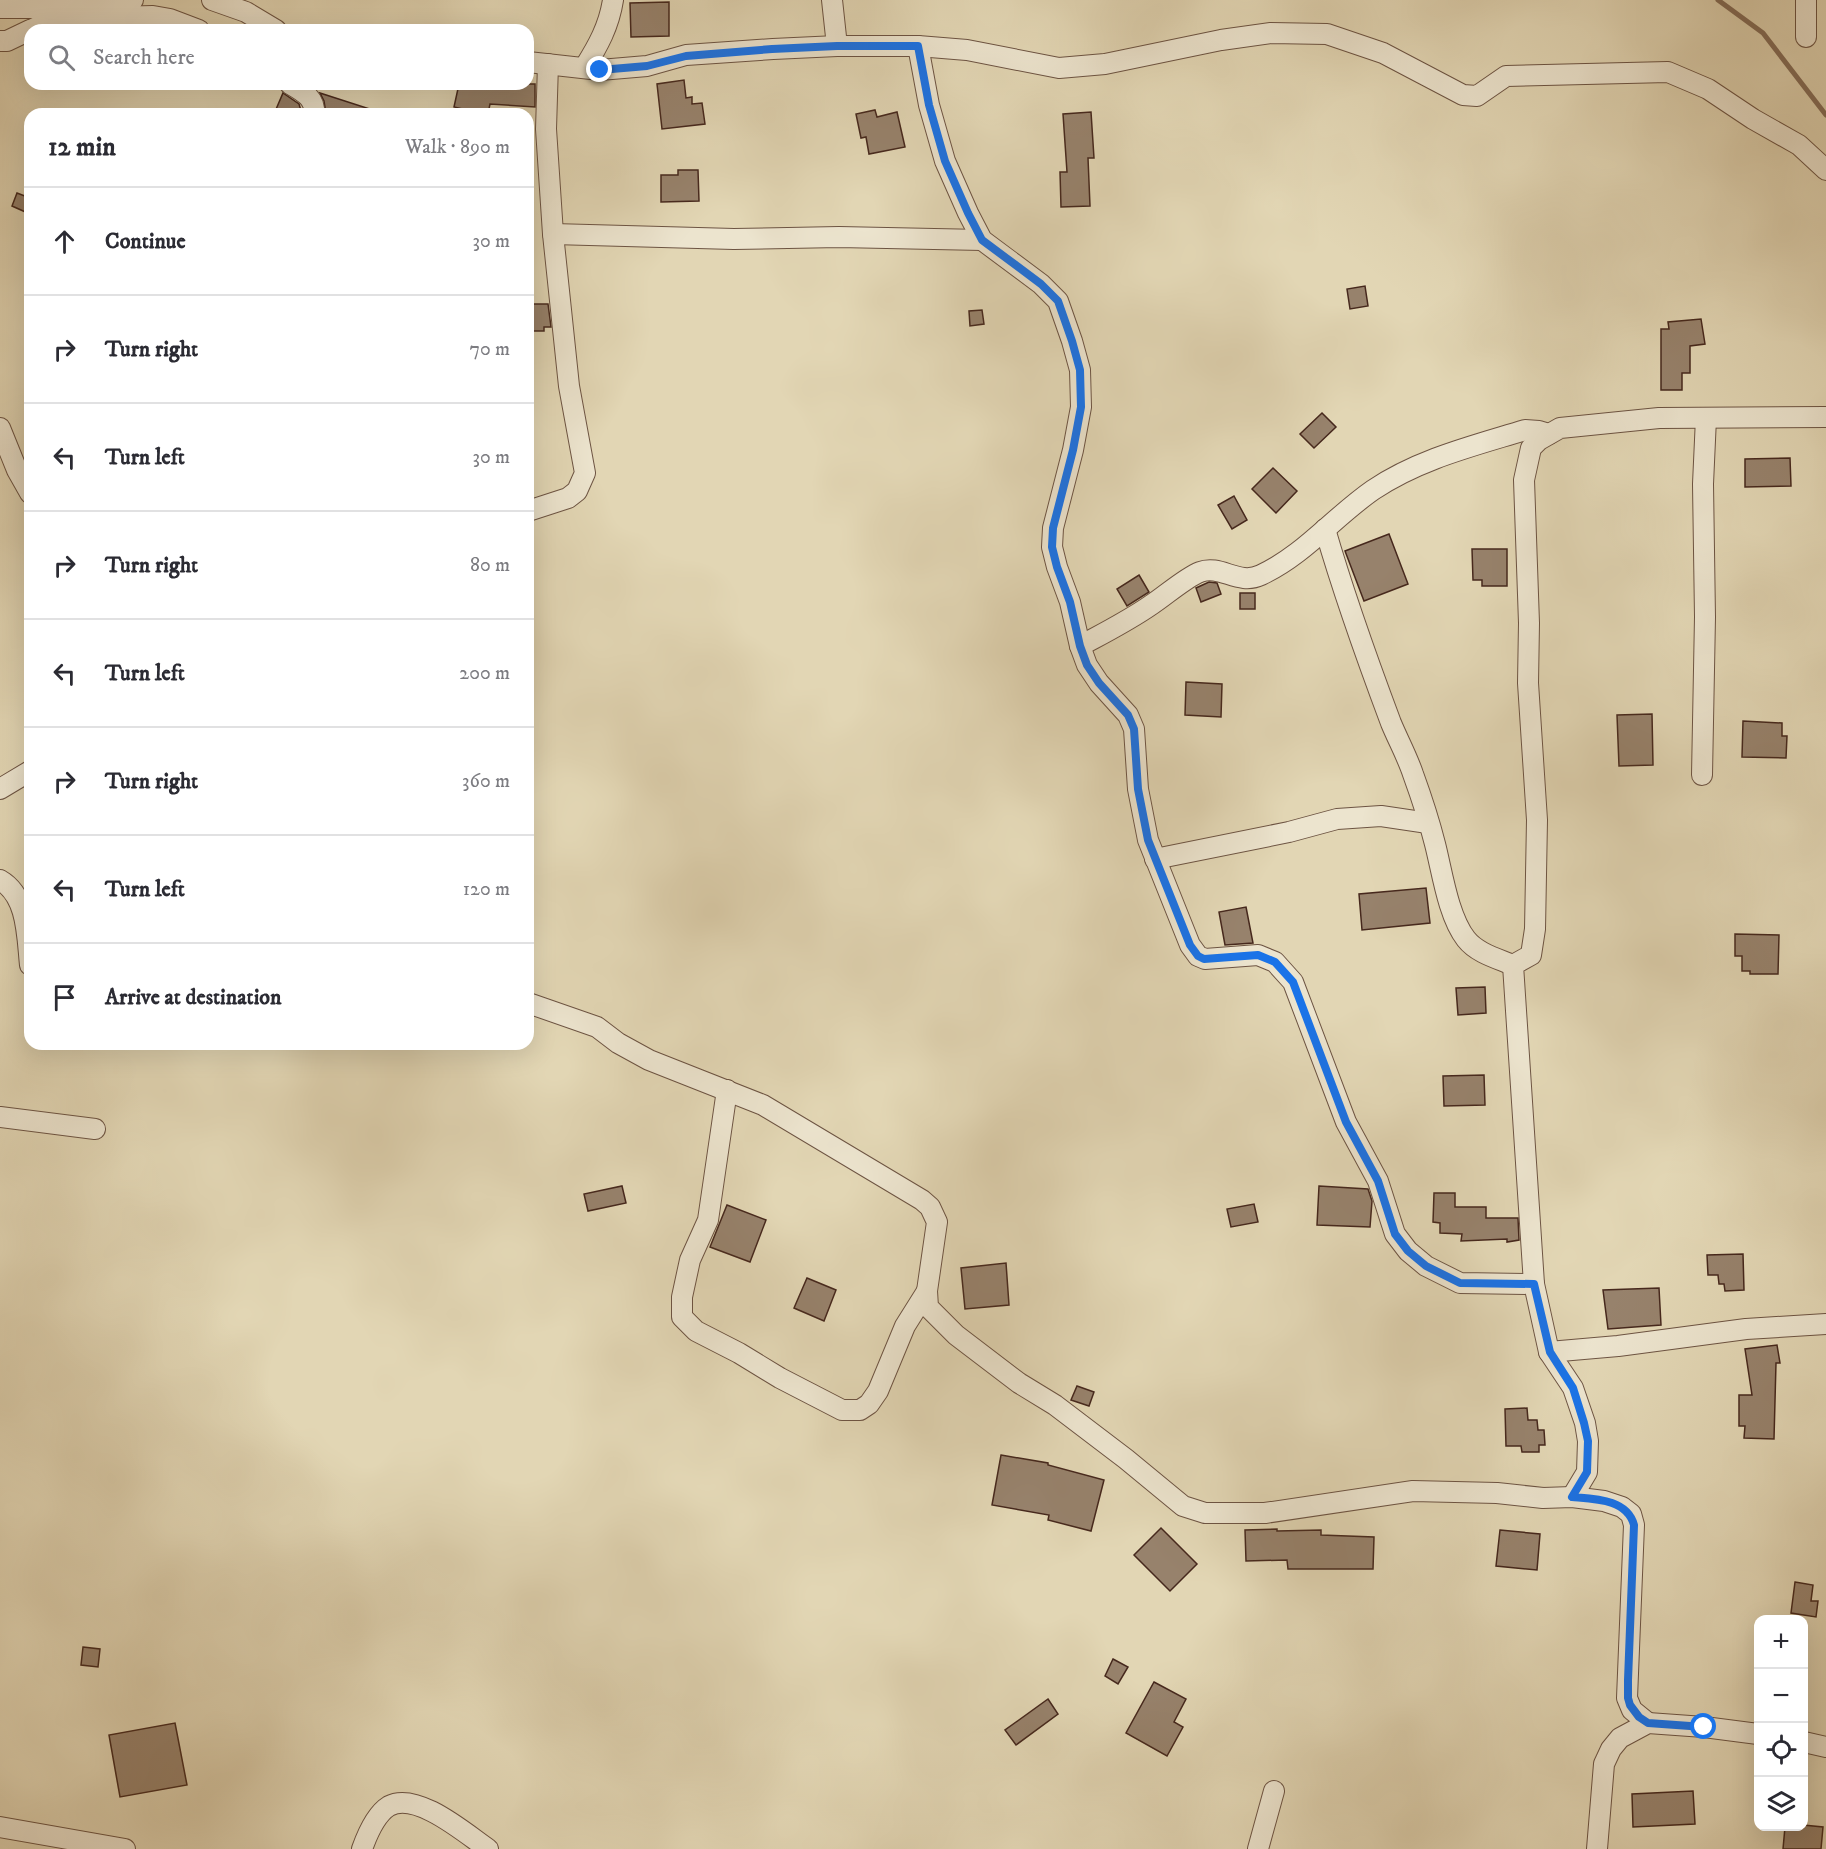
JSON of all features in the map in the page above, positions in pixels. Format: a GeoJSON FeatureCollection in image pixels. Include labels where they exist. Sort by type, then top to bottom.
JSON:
{"type":"FeatureCollection","features":[{"type":"Feature","properties":{"kind":"street"},"geometry":{"type":"LineString","coordinates":[[0,8],[40,8],[133,0]]}},
{"type":"Feature","properties":{"kind":"street"},"geometry":{"type":"LineString","coordinates":[[212,0],[247,6],[269,24]]}},
{"type":"Feature","properties":{"kind":"street"},"geometry":{"type":"LineString","coordinates":[[585,68],[609,21],[613,0]]}},
{"type":"Feature","properties":{"kind":"street"},"geometry":{"type":"LineString","coordinates":[[832,0],[837,46]]}},
{"type":"Feature","properties":{"kind":"street"},"geometry":{"type":"LineString","coordinates":[[1806,0],[1806,37]]}},
{"type":"Feature","properties":{"kind":"street"},"geometry":{"type":"LineString","coordinates":[[43,24],[73,18],[153,16],[183,24]]}},
{"type":"Feature","properties":{"kind":"street"},"geometry":{"type":"LineString","coordinates":[[0,41],[7,41],[24,33]]}},
{"type":"Feature","properties":{"kind":"street"},"geometry":{"type":"LineString","coordinates":[[534,63],[600,70],[647,66],[686,56],[837,46],[918,46],[967,50],[1059,68],[1105,64],[1221,40],[1271,33],[1327,34],[1383,53],[1463,95],[1477,96],[1506,76],[1668,72],[1708,89],[1753,119],[1799,145],[1826,170]]}},
{"type":"Feature","properties":{"kind":"street"},"geometry":{"type":"LineString","coordinates":[[918,46],[929,105],[945,161],[982,240],[1041,284],[1058,301],[1063,313],[1080,370],[1081,407],[1073,450],[1053,528],[1052,547],[1087,665],[1099,683],[1128,715],[1134,729],[1138,789],[1148,840],[1190,945],[1198,956],[1204,959],[1258,955],[1275,962],[1293,982],[1346,1122],[1378,1181],[1395,1234],[1408,1251],[1426,1266],[1460,1283],[1534,1284]]}},
{"type":"Feature","properties":{"kind":"street"},"geometry":{"type":"LineString","coordinates":[[534,509],[568,498],[577,491],[585,473],[569,386],[553,234],[546,129],[548,64]]}},
{"type":"Feature","properties":{"kind":"street"},"geometry":{"type":"LineString","coordinates":[[299,90],[312,99],[315,108]]}},
{"type":"Feature","properties":{"kind":"street"},"geometry":{"type":"LineString","coordinates":[[553,234],[734,239],[839,237],[982,240]]}},
{"type":"Feature","properties":{"kind":"street"},"geometry":{"type":"LineString","coordinates":[[1325,529],[1341,586],[1393,726],[1413,772],[1441,874],[1459,928],[1467,940],[1482,953],[1513,965],[1531,956],[1535,929],[1537,820],[1528,683],[1529,623],[1524,480],[1531,448],[1560,428],[1648,419],[1826,417]]}},
{"type":"Feature","properties":{"kind":"street"},"geometry":{"type":"LineString","coordinates":[[1701,774],[1705,617],[1703,484],[1706,418]]}},
{"type":"Feature","properties":{"kind":"street"},"geometry":{"type":"LineString","coordinates":[[0,428],[24,483]]}},
{"type":"Feature","properties":{"kind":"street"},"geometry":{"type":"LineString","coordinates":[[1080,646],[1148,608],[1193,575],[1211,570],[1238,578],[1250,579],[1260,576],[1299,552],[1371,491],[1402,471],[1432,459],[1525,430],[1549,434]]}},
{"type":"Feature","properties":{"kind":"street"},"geometry":{"type":"LineString","coordinates":[[0,789],[24,775]]}},
{"type":"Feature","properties":{"kind":"street"},"geometry":{"type":"LineString","coordinates":[[1155,859],[1289,832],[1337,819],[1381,816],[1428,823]]}},
{"type":"Feature","properties":{"kind":"street"},"geometry":{"type":"LineString","coordinates":[[0,880],[9,885],[20,901],[24,922]]}},
{"type":"Feature","properties":{"kind":"street"},"geometry":{"type":"LineString","coordinates":[[1513,965],[1534,1284],[1550,1352],[1573,1388],[1588,1441],[1587,1472],[1572,1497]]}},
{"type":"Feature","properties":{"kind":"street"},"geometry":{"type":"LineString","coordinates":[[534,1005],[597,1027],[618,1043],[650,1060],[763,1105],[922,1200],[930,1207],[937,1222],[927,1292],[928,1307],[956,1335],[1019,1383],[1082,1425],[1183,1506],[1205,1513],[1265,1513],[1413,1491],[1572,1497],[1604,1501],[1622,1507],[1631,1514],[1634,1525],[1628,1698],[1632,1710],[1648,1723]]}},
{"type":"Feature","properties":{"kind":"street"},"geometry":{"type":"LineString","coordinates":[[727,1090],[708,1220],[690,1260],[681,1297],[681,1317],[696,1331],[842,1410],[860,1410],[869,1404],[878,1391],[905,1326],[927,1292]]}},
{"type":"Feature","properties":{"kind":"street"},"geometry":{"type":"LineString","coordinates":[[0,1116],[95,1129]]}},
{"type":"Feature","properties":{"kind":"street"},"geometry":{"type":"LineString","coordinates":[[1550,1352],[1618,1346],[1746,1329],[1826,1324]]}},
{"type":"Feature","properties":{"kind":"street"},"geometry":{"type":"LineString","coordinates":[[1597,1849],[1604,1764],[1611,1749],[1620,1738],[1648,1723],[1754,1733]]}},
{"type":"Feature","properties":{"kind":"street"},"geometry":{"type":"LineString","coordinates":[[1808,1743],[1826,1747]]}},
{"type":"Feature","properties":{"kind":"street"},"geometry":{"type":"LineString","coordinates":[[1258,1849],[1274,1791]]}},
{"type":"Feature","properties":{"kind":"street"},"geometry":{"type":"LineString","coordinates":[[362,1849],[376,1819],[388,1807],[401,1802],[418,1805],[432,1811],[488,1849]]}},
{"type":"Feature","properties":{"kind":"street"},"geometry":{"type":"LineString","coordinates":[[0,1827],[125,1849]]}},
{"type":"Feature","properties":{"kind":"building"},"geometry":{"type":"Polygon","coordinates":[[[669,2],[669,36],[631,37],[630,3],[669,2]]]}},
{"type":"Feature","properties":{"kind":"building"},"geometry":{"type":"Polygon","coordinates":[[[684,80],[686,98],[692,97],[692,104],[702,103],[705,124],[662,129],[657,84],[684,80]]]}},
{"type":"Feature","properties":{"kind":"building"},"geometry":{"type":"Polygon","coordinates":[[[535,84],[535,107],[490,104],[489,108],[454,107],[458,90],[534,90],[535,84]]]}},
{"type":"Feature","properties":{"kind":"building"},"geometry":{"type":"Polygon","coordinates":[[[283,93],[299,104],[300,108],[277,108],[283,93]]]}},
{"type":"Feature","properties":{"kind":"building"},"geometry":{"type":"Polygon","coordinates":[[[320,93],[367,108],[325,108],[320,93]]]}},
{"type":"Feature","properties":{"kind":"building"},"geometry":{"type":"Polygon","coordinates":[[[875,110],[877,117],[897,112],[905,147],[869,154],[866,137],[861,138],[856,114],[875,110]]]}},
{"type":"Feature","properties":{"kind":"building"},"geometry":{"type":"Polygon","coordinates":[[[1091,112],[1094,158],[1088,158],[1090,206],[1061,207],[1060,172],[1067,172],[1063,114],[1091,112]]]}},
{"type":"Feature","properties":{"kind":"building"},"geometry":{"type":"Polygon","coordinates":[[[678,170],[698,170],[699,201],[661,202],[661,175],[678,175],[678,170]]]}},
{"type":"Feature","properties":{"kind":"building"},"geometry":{"type":"Polygon","coordinates":[[[17,193],[24,196],[24,211],[12,206],[17,193]]]}},
{"type":"Feature","properties":{"kind":"building"},"geometry":{"type":"Polygon","coordinates":[[[1365,286],[1368,306],[1350,309],[1347,289],[1365,286]]]}},
{"type":"Feature","properties":{"kind":"building"},"geometry":{"type":"Polygon","coordinates":[[[534,304],[548,304],[551,327],[544,327],[544,331],[534,331],[534,304]]]}},
{"type":"Feature","properties":{"kind":"building"},"geometry":{"type":"Polygon","coordinates":[[[982,310],[984,324],[970,326],[969,311],[982,310]]]}},
{"type":"Feature","properties":{"kind":"building"},"geometry":{"type":"Polygon","coordinates":[[[1701,319],[1705,344],[1690,346],[1690,373],[1682,373],[1682,390],[1661,390],[1661,329],[1669,329],[1668,322],[1701,319]]]}},
{"type":"Feature","properties":{"kind":"building"},"geometry":{"type":"Polygon","coordinates":[[[1322,413],[1336,427],[1314,448],[1300,434],[1322,413]]]}},
{"type":"Feature","properties":{"kind":"building"},"geometry":{"type":"Polygon","coordinates":[[[1790,458],[1791,486],[1745,487],[1745,459],[1790,458]]]}},
{"type":"Feature","properties":{"kind":"building"},"geometry":{"type":"Polygon","coordinates":[[[1273,468],[1297,491],[1276,513],[1252,489],[1273,468]]]}},
{"type":"Feature","properties":{"kind":"building"},"geometry":{"type":"Polygon","coordinates":[[[1234,496],[1247,520],[1232,529],[1218,505],[1234,496]]]}},
{"type":"Feature","properties":{"kind":"building"},"geometry":{"type":"Polygon","coordinates":[[[1389,534],[1408,584],[1364,601],[1345,551],[1389,534]]]}},
{"type":"Feature","properties":{"kind":"building"},"geometry":{"type":"Polygon","coordinates":[[[1472,549],[1507,549],[1507,586],[1482,586],[1482,580],[1473,580],[1472,549]]]}},
{"type":"Feature","properties":{"kind":"building"},"geometry":{"type":"Polygon","coordinates":[[[1139,575],[1149,592],[1127,606],[1117,589],[1139,575]]]}},
{"type":"Feature","properties":{"kind":"building"},"geometry":{"type":"Polygon","coordinates":[[[1209,582],[1217,583],[1221,594],[1201,602],[1196,588],[1209,582]]]}},
{"type":"Feature","properties":{"kind":"building"},"geometry":{"type":"Polygon","coordinates":[[[1240,593],[1255,593],[1255,609],[1240,609],[1240,593]]]}},
{"type":"Feature","properties":{"kind":"building"},"geometry":{"type":"Polygon","coordinates":[[[1186,682],[1222,684],[1221,717],[1185,715],[1186,682]]]}},
{"type":"Feature","properties":{"kind":"building"},"geometry":{"type":"Polygon","coordinates":[[[1652,714],[1653,765],[1619,766],[1617,715],[1652,714]]]}},
{"type":"Feature","properties":{"kind":"building"},"geometry":{"type":"Polygon","coordinates":[[[1743,721],[1782,723],[1782,736],[1787,736],[1786,758],[1742,757],[1743,721]]]}},
{"type":"Feature","properties":{"kind":"building"},"geometry":{"type":"Polygon","coordinates":[[[1426,888],[1430,923],[1362,930],[1359,894],[1426,888]]]}},
{"type":"Feature","properties":{"kind":"building"},"geometry":{"type":"Polygon","coordinates":[[[1246,907],[1253,943],[1225,945],[1219,912],[1246,907]]]}},
{"type":"Feature","properties":{"kind":"building"},"geometry":{"type":"Polygon","coordinates":[[[1735,934],[1779,935],[1778,974],[1750,974],[1750,971],[1742,971],[1742,956],[1735,956],[1735,934]]]}},
{"type":"Feature","properties":{"kind":"building"},"geometry":{"type":"Polygon","coordinates":[[[1485,987],[1486,1013],[1458,1015],[1456,988],[1485,987]]]}},
{"type":"Feature","properties":{"kind":"building"},"geometry":{"type":"Polygon","coordinates":[[[1484,1075],[1485,1105],[1444,1106],[1443,1076],[1484,1075]]]}},
{"type":"Feature","properties":{"kind":"building"},"geometry":{"type":"Polygon","coordinates":[[[622,1186],[626,1203],[588,1211],[584,1194],[622,1186]]]}},
{"type":"Feature","properties":{"kind":"building"},"geometry":{"type":"Polygon","coordinates":[[[1319,1186],[1368,1189],[1372,1201],[1370,1227],[1317,1225],[1319,1186]]]}},
{"type":"Feature","properties":{"kind":"building"},"geometry":{"type":"Polygon","coordinates":[[[1434,1193],[1455,1193],[1455,1207],[1486,1207],[1486,1218],[1518,1218],[1519,1240],[1461,1241],[1462,1234],[1440,1233],[1440,1223],[1433,1222],[1434,1193]]]}},
{"type":"Feature","properties":{"kind":"building"},"geometry":{"type":"Polygon","coordinates":[[[1254,1204],[1258,1222],[1231,1227],[1227,1209],[1254,1204]]]}},
{"type":"Feature","properties":{"kind":"building"},"geometry":{"type":"Polygon","coordinates":[[[727,1205],[766,1220],[750,1262],[710,1247],[727,1205]]]}},
{"type":"Feature","properties":{"kind":"building"},"geometry":{"type":"Polygon","coordinates":[[[1743,1254],[1744,1290],[1725,1291],[1724,1284],[1719,1284],[1718,1275],[1708,1275],[1707,1255],[1743,1254]]]}},
{"type":"Feature","properties":{"kind":"building"},"geometry":{"type":"Polygon","coordinates":[[[1006,1263],[1009,1305],[965,1309],[961,1268],[1006,1263]]]}},
{"type":"Feature","properties":{"kind":"building"},"geometry":{"type":"Polygon","coordinates":[[[807,1278],[836,1290],[824,1321],[794,1308],[807,1278]]]}},
{"type":"Feature","properties":{"kind":"building"},"geometry":{"type":"Polygon","coordinates":[[[1659,1288],[1661,1325],[1608,1329],[1603,1290],[1659,1288]]]}},
{"type":"Feature","properties":{"kind":"building"},"geometry":{"type":"Polygon","coordinates":[[[1777,1345],[1780,1363],[1776,1363],[1774,1439],[1744,1438],[1745,1426],[1739,1426],[1739,1395],[1752,1395],[1745,1349],[1777,1345]]]}},
{"type":"Feature","properties":{"kind":"building"},"geometry":{"type":"Polygon","coordinates":[[[1077,1386],[1094,1392],[1089,1406],[1071,1400],[1077,1386]]]}},
{"type":"Feature","properties":{"kind":"building"},"geometry":{"type":"Polygon","coordinates":[[[1527,1408],[1528,1420],[1537,1420],[1538,1430],[1544,1430],[1545,1445],[1539,1445],[1539,1452],[1522,1452],[1521,1446],[1506,1446],[1505,1409],[1527,1408]]]}},
{"type":"Feature","properties":{"kind":"building"},"geometry":{"type":"Polygon","coordinates":[[[1001,1455],[1048,1463],[1048,1465],[1104,1480],[1091,1531],[1048,1520],[1049,1515],[992,1505],[1001,1455]]]}},
{"type":"Feature","properties":{"kind":"building"},"geometry":{"type":"Polygon","coordinates":[[[1161,1528],[1197,1564],[1170,1591],[1134,1555],[1161,1528]]]}},
{"type":"Feature","properties":{"kind":"building"},"geometry":{"type":"Polygon","coordinates":[[[1277,1529],[1277,1531],[1321,1530],[1321,1535],[1374,1537],[1373,1569],[1288,1569],[1287,1560],[1246,1561],[1245,1530],[1277,1529]]]}},
{"type":"Feature","properties":{"kind":"building"},"geometry":{"type":"Polygon","coordinates":[[[1500,1530],[1540,1534],[1537,1570],[1496,1566],[1500,1530]]]}},
{"type":"Feature","properties":{"kind":"building"},"geometry":{"type":"Polygon","coordinates":[[[1795,1582],[1813,1585],[1811,1601],[1818,1601],[1816,1617],[1791,1613],[1795,1582]]]}},
{"type":"Feature","properties":{"kind":"building"},"geometry":{"type":"Polygon","coordinates":[[[83,1647],[100,1649],[98,1667],[81,1665],[83,1647]]]}},
{"type":"Feature","properties":{"kind":"building"},"geometry":{"type":"Polygon","coordinates":[[[1113,1659],[1128,1667],[1118,1684],[1105,1676],[1113,1659]]]}},
{"type":"Feature","properties":{"kind":"building"},"geometry":{"type":"Polygon","coordinates":[[[1154,1682],[1186,1699],[1174,1722],[1183,1727],[1167,1756],[1126,1733],[1154,1682]]]}},
{"type":"Feature","properties":{"kind":"building"},"geometry":{"type":"Polygon","coordinates":[[[1048,1699],[1058,1714],[1016,1745],[1005,1730],[1048,1699]]]}},
{"type":"Feature","properties":{"kind":"building"},"geometry":{"type":"Polygon","coordinates":[[[175,1723],[187,1785],[120,1797],[109,1735],[175,1723]]]}},
{"type":"Feature","properties":{"kind":"building"},"geometry":{"type":"Polygon","coordinates":[[[1693,1791],[1695,1824],[1633,1827],[1632,1794],[1693,1791]]]}},
{"type":"Feature","properties":{"kind":"building"},"geometry":{"type":"Polygon","coordinates":[[[1808,1826],[1823,1827],[1821,1849],[1783,1849],[1785,1831],[1808,1831],[1808,1826]]]}},
{"type":"Feature","properties":{"kind":"waterway"},"geometry":{"type":"LineString","coordinates":[[1718,0],[1763,33],[1826,115]]}},
{"type":"Feature","properties":{"kind":"route"},"geometry":{"type":"LineString","coordinates":[[600,70],[647,66],[675,57],[772,49],[918,46],[929,105],[945,161],[982,240],[1041,284],[1058,301],[1072,341],[1080,370],[1081,407],[1073,450],[1053,528],[1052,547],[1087,665],[1099,683],[1128,715],[1134,729],[1138,789],[1148,840],[1190,945],[1198,956],[1204,959],[1258,955],[1275,962],[1293,982],[1346,1122],[1378,1181],[1395,1234],[1408,1251],[1426,1266],[1460,1283],[1534,1284],[1550,1352],[1573,1388],[1588,1441],[1587,1472],[1572,1497],[1604,1501],[1622,1507],[1631,1514],[1634,1525],[1628,1680],[1630,1705],[1639,1717],[1648,1723],[1704,1727]]}}]}
